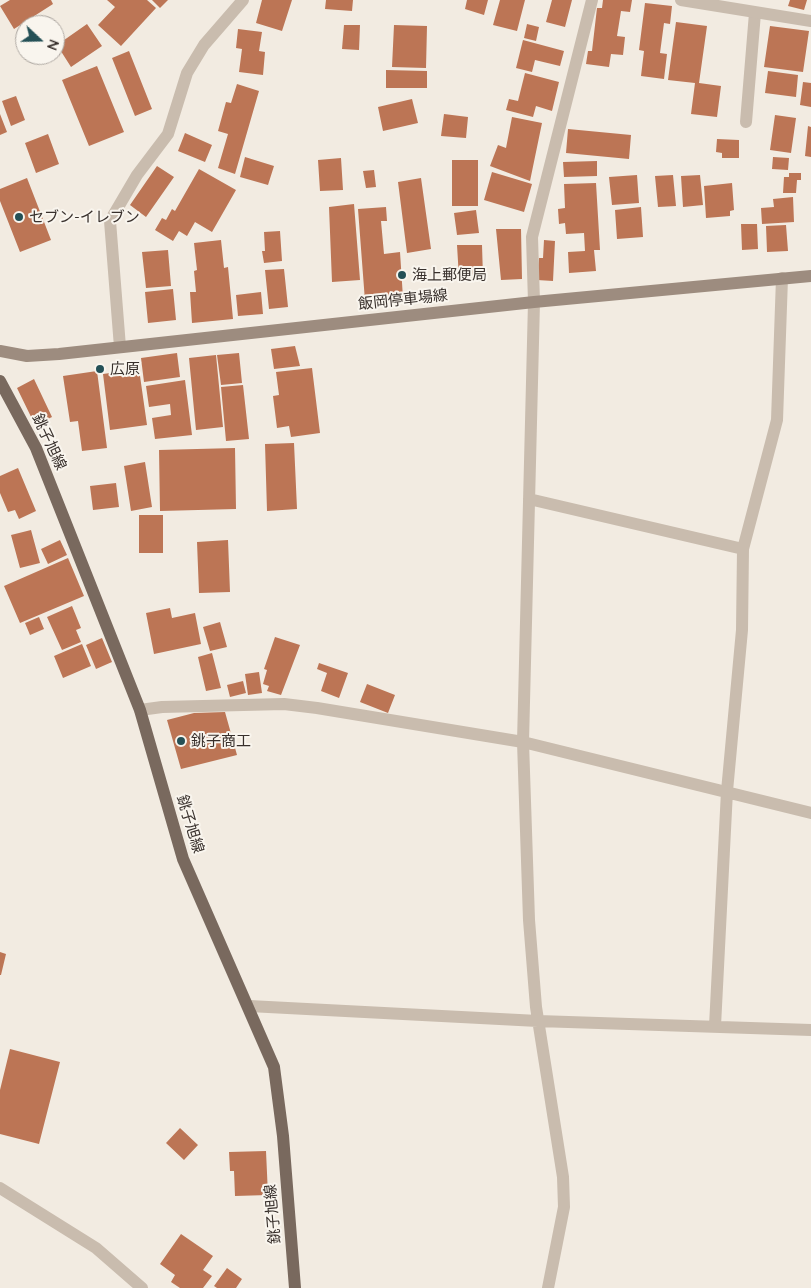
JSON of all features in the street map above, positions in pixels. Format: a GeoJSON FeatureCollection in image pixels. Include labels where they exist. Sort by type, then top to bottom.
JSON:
{"type":"FeatureCollection","features":[{"type":"Feature","properties":{"kind":"main road","name":"飯岡停車場線"},"geometry":{"type":"LineString","coordinates":[[0,351],[27,356],[534,302],[811,276]]}},
{"type":"Feature","properties":{"kind":"main road","name":"銚子旭線"},"geometry":{"type":"LineString","coordinates":[[0,381],[36,448],[140,710],[182,859],[249,1006],[274,1067],[283,1136],[295,1288]]}},
{"type":"Feature","properties":{"kind":"street"},"geometry":{"type":"LineString","coordinates":[[120,347],[110,221],[137,175],[168,134],[187,73],[204,45],[244,0]]}},
{"type":"Feature","properties":{"kind":"street"},"geometry":{"type":"LineString","coordinates":[[548,1288],[564,1207],[563,1177],[538,1021],[529,920],[523,742],[534,302],[532,237],[592,0]]}},
{"type":"Feature","properties":{"kind":"street"},"geometry":{"type":"LineString","coordinates":[[681,0],[811,21]]}},
{"type":"Feature","properties":{"kind":"street"},"geometry":{"type":"LineString","coordinates":[[746,122],[755,13]]}},
{"type":"Feature","properties":{"kind":"street"},"geometry":{"type":"LineString","coordinates":[[715,1026],[727,791],[742,630],[743,549],[777,420],[782,278]]}},
{"type":"Feature","properties":{"kind":"street"},"geometry":{"type":"LineString","coordinates":[[529,499],[743,549]]}},
{"type":"Feature","properties":{"kind":"street"},"geometry":{"type":"LineString","coordinates":[[140,710],[162,707],[284,704],[523,742],[811,813]]}},
{"type":"Feature","properties":{"kind":"street"},"geometry":{"type":"LineString","coordinates":[[249,1006],[538,1021],[811,1030]]}},
{"type":"Feature","properties":{"kind":"street"},"geometry":{"type":"LineString","coordinates":[[0,1188],[96,1248],[142,1288]]}},
{"type":"Feature","properties":{"kind":"building"},"geometry":{"type":"Polygon","coordinates":[[[10,0],[51,0],[53,4],[36,15],[15,15],[14,29],[0,6],[10,0]]]}},
{"type":"Feature","properties":{"kind":"building"},"geometry":{"type":"Polygon","coordinates":[[[107,0],[147,0],[156,8],[121,46],[98,25],[115,7],[107,0]]]}},
{"type":"Feature","properties":{"kind":"building"},"geometry":{"type":"Polygon","coordinates":[[[152,0],[168,0],[160,8],[152,0]]]}},
{"type":"Feature","properties":{"kind":"building"},"geometry":{"type":"Polygon","coordinates":[[[262,0],[292,0],[282,31],[256,23],[262,0]]]}},
{"type":"Feature","properties":{"kind":"building"},"geometry":{"type":"Polygon","coordinates":[[[326,0],[353,0],[352,11],[325,9],[326,0]]]}},
{"type":"Feature","properties":{"kind":"building"},"geometry":{"type":"Polygon","coordinates":[[[467,0],[488,0],[484,15],[465,9],[467,0]]]}},
{"type":"Feature","properties":{"kind":"building"},"geometry":{"type":"Polygon","coordinates":[[[500,0],[525,0],[517,31],[493,25],[500,0]]]}},
{"type":"Feature","properties":{"kind":"building"},"geometry":{"type":"Polygon","coordinates":[[[552,0],[572,0],[565,27],[546,22],[552,0]]]}},
{"type":"Feature","properties":{"kind":"building"},"geometry":{"type":"Polygon","coordinates":[[[603,0],[632,0],[630,12],[621,11],[617,36],[625,37],[623,55],[611,54],[609,67],[586,64],[588,51],[592,51],[597,8],[602,8],[603,0]]]}},
{"type":"Feature","properties":{"kind":"building"},"geometry":{"type":"Polygon","coordinates":[[[790,0],[807,0],[804,10],[788,6],[790,0]]]}},
{"type":"Feature","properties":{"kind":"building"},"geometry":{"type":"Polygon","coordinates":[[[645,3],[672,6],[670,24],[664,23],[660,53],[667,54],[664,79],[641,76],[644,51],[639,50],[645,3]]]}},
{"type":"Feature","properties":{"kind":"building"},"geometry":{"type":"Polygon","coordinates":[[[676,22],[707,26],[699,83],[721,86],[717,117],[691,114],[695,83],[668,80],[676,22]]]}},
{"type":"Feature","properties":{"kind":"building"},"geometry":{"type":"Polygon","coordinates":[[[87,24],[102,46],[71,67],[65,58],[65,39],[87,24]]]}},
{"type":"Feature","properties":{"kind":"building"},"geometry":{"type":"Polygon","coordinates":[[[527,24],[539,27],[536,41],[524,38],[527,24]]]}},
{"type":"Feature","properties":{"kind":"building"},"geometry":{"type":"Polygon","coordinates":[[[344,25],[360,25],[359,50],[342,49],[344,25]]]}},
{"type":"Feature","properties":{"kind":"building"},"geometry":{"type":"Polygon","coordinates":[[[394,25],[427,26],[426,68],[392,67],[394,25]]]}},
{"type":"Feature","properties":{"kind":"building"},"geometry":{"type":"Polygon","coordinates":[[[770,26],[809,31],[803,72],[764,67],[770,26]]]}},
{"type":"Feature","properties":{"kind":"building"},"geometry":{"type":"Polygon","coordinates":[[[238,29],[262,32],[259,51],[265,52],[263,75],[239,72],[242,49],[236,48],[238,29]]]}},
{"type":"Feature","properties":{"kind":"building"},"geometry":{"type":"Polygon","coordinates":[[[523,40],[564,51],[560,66],[535,60],[532,72],[516,68],[523,40]]]}},
{"type":"Feature","properties":{"kind":"building"},"geometry":{"type":"Polygon","coordinates":[[[129,51],[152,109],[135,116],[112,58],[129,51]]]}},
{"type":"Feature","properties":{"kind":"building"},"geometry":{"type":"Polygon","coordinates":[[[97,66],[124,132],[89,146],[62,80],[97,66]]]}},
{"type":"Feature","properties":{"kind":"building"},"geometry":{"type":"Polygon","coordinates":[[[386,70],[427,71],[427,88],[386,88],[386,70]]]}},
{"type":"Feature","properties":{"kind":"building"},"geometry":{"type":"Polygon","coordinates":[[[768,71],[798,75],[796,97],[765,93],[768,71]]]}},
{"type":"Feature","properties":{"kind":"building"},"geometry":{"type":"Polygon","coordinates":[[[525,73],[559,82],[552,111],[536,106],[533,117],[506,110],[509,99],[518,101],[525,73]]]}},
{"type":"Feature","properties":{"kind":"building"},"geometry":{"type":"Polygon","coordinates":[[[803,82],[811,83],[811,107],[800,105],[803,82]]]}},
{"type":"Feature","properties":{"kind":"building"},"geometry":{"type":"Polygon","coordinates":[[[237,84],[259,91],[235,174],[218,168],[228,134],[218,131],[226,102],[231,103],[237,84]]]}},
{"type":"Feature","properties":{"kind":"building"},"geometry":{"type":"Polygon","coordinates":[[[16,96],[25,120],[11,126],[2,101],[16,96]]]}},
{"type":"Feature","properties":{"kind":"building"},"geometry":{"type":"Polygon","coordinates":[[[412,99],[418,123],[383,131],[378,107],[412,99]]]}},
{"type":"Feature","properties":{"kind":"building"},"geometry":{"type":"Polygon","coordinates":[[[0,114],[7,132],[0,135],[0,114]]]}},
{"type":"Feature","properties":{"kind":"building"},"geometry":{"type":"Polygon","coordinates":[[[444,114],[468,117],[466,138],[441,136],[444,114]]]}},
{"type":"Feature","properties":{"kind":"building"},"geometry":{"type":"Polygon","coordinates":[[[775,115],[796,118],[791,153],[770,150],[775,115]]]}},
{"type":"Feature","properties":{"kind":"building"},"geometry":{"type":"Polygon","coordinates":[[[512,117],[542,123],[530,181],[490,166],[498,145],[506,148],[512,117]]]}},
{"type":"Feature","properties":{"kind":"building"},"geometry":{"type":"Polygon","coordinates":[[[808,126],[811,127],[811,157],[805,156],[808,126]]]}},
{"type":"Feature","properties":{"kind":"building"},"geometry":{"type":"Polygon","coordinates":[[[568,129],[631,135],[629,159],[566,153],[568,129]]]}},
{"type":"Feature","properties":{"kind":"building"},"geometry":{"type":"Polygon","coordinates":[[[185,133],[212,145],[205,162],[178,151],[185,133]]]}},
{"type":"Feature","properties":{"kind":"building"},"geometry":{"type":"Polygon","coordinates":[[[48,134],[59,164],[36,173],[25,143],[48,134]]]}},
{"type":"Feature","properties":{"kind":"building"},"geometry":{"type":"Polygon","coordinates":[[[717,139],[739,140],[739,158],[722,158],[722,153],[716,152],[717,139]]]}},
{"type":"Feature","properties":{"kind":"building"},"geometry":{"type":"Polygon","coordinates":[[[245,157],[274,166],[268,185],[240,177],[245,157]]]}},
{"type":"Feature","properties":{"kind":"building"},"geometry":{"type":"Polygon","coordinates":[[[773,157],[789,158],[788,170],[772,169],[773,157]]]}},
{"type":"Feature","properties":{"kind":"building"},"geometry":{"type":"Polygon","coordinates":[[[341,158],[343,190],[320,191],[318,160],[341,158]]]}},
{"type":"Feature","properties":{"kind":"building"},"geometry":{"type":"Polygon","coordinates":[[[452,160],[478,160],[478,206],[452,206],[452,160]]]}},
{"type":"Feature","properties":{"kind":"building"},"geometry":{"type":"Polygon","coordinates":[[[597,161],[597,176],[564,177],[563,162],[597,161]]]}},
{"type":"Feature","properties":{"kind":"building"},"geometry":{"type":"Polygon","coordinates":[[[157,166],[174,177],[146,217],[130,205],[157,166]]]}},
{"type":"Feature","properties":{"kind":"building"},"geometry":{"type":"Polygon","coordinates":[[[199,169],[236,190],[212,232],[195,222],[187,236],[179,231],[173,241],[155,230],[162,218],[166,220],[172,209],[175,211],[199,169]]]}},
{"type":"Feature","properties":{"kind":"building"},"geometry":{"type":"Polygon","coordinates":[[[374,170],[376,187],[366,188],[363,171],[374,170]]]}},
{"type":"Feature","properties":{"kind":"building"},"geometry":{"type":"Polygon","coordinates":[[[492,172],[532,184],[524,212],[484,200],[492,172]]]}},
{"type":"Feature","properties":{"kind":"building"},"geometry":{"type":"Polygon","coordinates":[[[789,173],[801,173],[801,180],[797,180],[796,193],[783,193],[784,177],[789,177],[789,173]]]}},
{"type":"Feature","properties":{"kind":"building"},"geometry":{"type":"Polygon","coordinates":[[[637,175],[639,203],[612,205],[609,177],[637,175]]]}},
{"type":"Feature","properties":{"kind":"building"},"geometry":{"type":"Polygon","coordinates":[[[673,175],[676,206],[658,207],[655,176],[673,175]]]}},
{"type":"Feature","properties":{"kind":"building"},"geometry":{"type":"Polygon","coordinates":[[[700,175],[703,205],[683,207],[681,176],[700,175]]]}},
{"type":"Feature","properties":{"kind":"building"},"geometry":{"type":"Polygon","coordinates":[[[27,178],[51,240],[20,252],[0,201],[0,189],[27,178]]]}},
{"type":"Feature","properties":{"kind":"building"},"geometry":{"type":"Polygon","coordinates":[[[421,178],[431,249],[407,253],[398,182],[421,178]]]}},
{"type":"Feature","properties":{"kind":"building"},"geometry":{"type":"Polygon","coordinates":[[[596,183],[600,250],[594,250],[596,271],[569,273],[568,252],[585,251],[584,233],[566,234],[565,223],[559,224],[558,209],[565,208],[564,184],[596,183]]]}},
{"type":"Feature","properties":{"kind":"building"},"geometry":{"type":"Polygon","coordinates":[[[732,183],[734,210],[730,211],[730,216],[706,218],[704,186],[732,183]]]}},
{"type":"Feature","properties":{"kind":"building"},"geometry":{"type":"Polygon","coordinates":[[[793,197],[794,222],[762,224],[761,208],[774,207],[773,199],[793,197]]]}},
{"type":"Feature","properties":{"kind":"building"},"geometry":{"type":"Polygon","coordinates":[[[354,204],[360,280],[332,282],[329,207],[354,204]]]}},
{"type":"Feature","properties":{"kind":"building"},"geometry":{"type":"Polygon","coordinates":[[[386,207],[387,221],[381,221],[384,254],[400,252],[403,298],[365,301],[358,209],[386,207]]]}},
{"type":"Feature","properties":{"kind":"building"},"geometry":{"type":"Polygon","coordinates":[[[641,207],[643,237],[617,239],[615,210],[641,207]]]}},
{"type":"Feature","properties":{"kind":"building"},"geometry":{"type":"Polygon","coordinates":[[[476,210],[479,233],[457,235],[454,213],[476,210]]]}},
{"type":"Feature","properties":{"kind":"building"},"geometry":{"type":"Polygon","coordinates":[[[741,224],[757,224],[758,249],[742,250],[741,224]]]}},
{"type":"Feature","properties":{"kind":"building"},"geometry":{"type":"Polygon","coordinates":[[[786,225],[788,251],[767,252],[766,226],[786,225]]]}},
{"type":"Feature","properties":{"kind":"building"},"geometry":{"type":"Polygon","coordinates":[[[496,229],[521,229],[522,279],[501,280],[496,229]]]}},
{"type":"Feature","properties":{"kind":"building"},"geometry":{"type":"Polygon","coordinates":[[[280,231],[282,261],[264,263],[262,251],[265,251],[264,232],[280,231]]]}},
{"type":"Feature","properties":{"kind":"building"},"geometry":{"type":"Polygon","coordinates":[[[221,240],[224,268],[228,267],[233,319],[192,323],[190,292],[196,292],[194,271],[197,270],[194,243],[221,240]]]}},
{"type":"Feature","properties":{"kind":"building"},"geometry":{"type":"Polygon","coordinates":[[[544,240],[555,241],[553,281],[537,280],[539,258],[543,258],[544,240]]]}},
{"type":"Feature","properties":{"kind":"building"},"geometry":{"type":"Polygon","coordinates":[[[457,245],[482,245],[483,277],[459,278],[457,245]]]}},
{"type":"Feature","properties":{"kind":"building"},"geometry":{"type":"Polygon","coordinates":[[[168,250],[171,286],[146,288],[142,252],[168,250]]]}},
{"type":"Feature","properties":{"kind":"building"},"geometry":{"type":"Polygon","coordinates":[[[284,269],[288,307],[269,309],[265,270],[284,269]]]}},
{"type":"Feature","properties":{"kind":"building"},"geometry":{"type":"Polygon","coordinates":[[[173,289],[176,320],[148,323],[145,292],[173,289]]]}},
{"type":"Feature","properties":{"kind":"building"},"geometry":{"type":"Polygon","coordinates":[[[261,292],[263,314],[238,316],[236,295],[261,292]]]}},
{"type":"Feature","properties":{"kind":"building"},"geometry":{"type":"Polygon","coordinates":[[[295,346],[300,366],[274,369],[271,349],[295,346]]]}},
{"type":"Feature","properties":{"kind":"building"},"geometry":{"type":"Polygon","coordinates":[[[177,353],[180,377],[144,382],[141,358],[177,353]]]}},
{"type":"Feature","properties":{"kind":"building"},"geometry":{"type":"Polygon","coordinates":[[[239,353],[242,383],[221,385],[217,355],[239,353]]]}},
{"type":"Feature","properties":{"kind":"building"},"geometry":{"type":"Polygon","coordinates":[[[216,355],[223,427],[196,430],[189,358],[216,355]]]}},
{"type":"Feature","properties":{"kind":"building"},"geometry":{"type":"Polygon","coordinates":[[[312,368],[320,433],[291,437],[289,426],[277,428],[273,396],[279,395],[276,372],[312,368]]]}},
{"type":"Feature","properties":{"kind":"building"},"geometry":{"type":"Polygon","coordinates":[[[139,369],[147,425],[110,430],[103,374],[139,369]]]}},
{"type":"Feature","properties":{"kind":"building"},"geometry":{"type":"Polygon","coordinates":[[[97,371],[107,448],[82,451],[78,421],[70,422],[63,376],[97,371]]]}},
{"type":"Feature","properties":{"kind":"building"},"geometry":{"type":"Polygon","coordinates":[[[34,379],[52,417],[35,425],[17,388],[34,379]]]}},
{"type":"Feature","properties":{"kind":"building"},"geometry":{"type":"Polygon","coordinates":[[[185,380],[192,435],[155,439],[152,418],[171,415],[170,404],[149,407],[146,386],[185,380]]]}},
{"type":"Feature","properties":{"kind":"building"},"geometry":{"type":"Polygon","coordinates":[[[243,385],[249,439],[226,441],[221,387],[243,385]]]}},
{"type":"Feature","properties":{"kind":"building"},"geometry":{"type":"Polygon","coordinates":[[[294,443],[297,509],[267,511],[265,444],[294,443]]]}},
{"type":"Feature","properties":{"kind":"building"},"geometry":{"type":"Polygon","coordinates":[[[235,448],[236,509],[160,511],[159,450],[235,448]]]}},
{"type":"Feature","properties":{"kind":"building"},"geometry":{"type":"Polygon","coordinates":[[[145,462],[152,507],[131,511],[124,466],[145,462]]]}},
{"type":"Feature","properties":{"kind":"building"},"geometry":{"type":"Polygon","coordinates":[[[18,468],[36,511],[19,519],[15,510],[8,512],[0,493],[0,476],[18,468]]]}},
{"type":"Feature","properties":{"kind":"building"},"geometry":{"type":"Polygon","coordinates":[[[116,483],[119,507],[93,510],[90,486],[116,483]]]}},
{"type":"Feature","properties":{"kind":"building"},"geometry":{"type":"Polygon","coordinates":[[[139,515],[163,515],[163,553],[139,553],[139,515]]]}},
{"type":"Feature","properties":{"kind":"building"},"geometry":{"type":"Polygon","coordinates":[[[31,530],[40,563],[20,568],[11,535],[31,530]]]}},
{"type":"Feature","properties":{"kind":"building"},"geometry":{"type":"Polygon","coordinates":[[[60,540],[67,555],[48,564],[41,549],[60,540]]]}},
{"type":"Feature","properties":{"kind":"building"},"geometry":{"type":"Polygon","coordinates":[[[228,540],[230,592],[199,593],[197,542],[228,540]]]}},
{"type":"Feature","properties":{"kind":"building"},"geometry":{"type":"Polygon","coordinates":[[[68,558],[84,596],[20,623],[4,586],[68,558]]]}},
{"type":"Feature","properties":{"kind":"building"},"geometry":{"type":"Polygon","coordinates":[[[72,606],[81,628],[76,630],[81,642],[62,650],[47,617],[72,606]]]}},
{"type":"Feature","properties":{"kind":"building"},"geometry":{"type":"Polygon","coordinates":[[[170,608],[172,618],[195,613],[201,644],[154,654],[146,613],[170,608]]]}},
{"type":"Feature","properties":{"kind":"building"},"geometry":{"type":"Polygon","coordinates":[[[39,617],[44,629],[30,635],[25,623],[39,617]]]}},
{"type":"Feature","properties":{"kind":"building"},"geometry":{"type":"Polygon","coordinates":[[[220,622],[227,647],[210,651],[203,627],[220,622]]]}},
{"type":"Feature","properties":{"kind":"building"},"geometry":{"type":"Polygon","coordinates":[[[275,637],[300,645],[281,695],[267,691],[269,686],[263,684],[267,670],[264,669],[275,637]]]}},
{"type":"Feature","properties":{"kind":"building"},"geometry":{"type":"Polygon","coordinates":[[[102,638],[112,662],[96,669],[86,645],[102,638]]]}},
{"type":"Feature","properties":{"kind":"building"},"geometry":{"type":"Polygon","coordinates":[[[82,644],[91,666],[63,678],[54,656],[82,644]]]}},
{"type":"Feature","properties":{"kind":"building"},"geometry":{"type":"Polygon","coordinates":[[[212,653],[221,688],[206,691],[198,657],[212,653]]]}},
{"type":"Feature","properties":{"kind":"building"},"geometry":{"type":"Polygon","coordinates":[[[319,663],[348,673],[339,698],[321,691],[327,673],[317,669],[319,663]]]}},
{"type":"Feature","properties":{"kind":"building"},"geometry":{"type":"Polygon","coordinates":[[[259,672],[262,693],[248,695],[245,674],[259,672]]]}},
{"type":"Feature","properties":{"kind":"building"},"geometry":{"type":"Polygon","coordinates":[[[243,681],[246,693],[230,697],[227,685],[243,681]]]}},
{"type":"Feature","properties":{"kind":"building"},"geometry":{"type":"Polygon","coordinates":[[[367,684],[395,695],[388,713],[360,702],[367,684]]]}},
{"type":"Feature","properties":{"kind":"building"},"geometry":{"type":"Polygon","coordinates":[[[225,712],[237,755],[181,769],[167,720],[194,713],[225,712]]]}},
{"type":"Feature","properties":{"kind":"building"},"geometry":{"type":"Polygon","coordinates":[[[0,952],[6,954],[1,975],[0,975],[0,952]]]}},
{"type":"Feature","properties":{"kind":"building"},"geometry":{"type":"Polygon","coordinates":[[[10,1049],[60,1062],[39,1144],[0,1134],[0,1090],[10,1049]]]}},
{"type":"Feature","properties":{"kind":"building"},"geometry":{"type":"Polygon","coordinates":[[[180,1128],[198,1145],[184,1160],[166,1143],[180,1128]]]}},
{"type":"Feature","properties":{"kind":"building"},"geometry":{"type":"Polygon","coordinates":[[[266,1151],[268,1195],[235,1196],[234,1171],[230,1171],[229,1152],[266,1151]]]}},
{"type":"Feature","properties":{"kind":"building"},"geometry":{"type":"Polygon","coordinates":[[[181,1234],[213,1256],[203,1270],[212,1276],[203,1288],[180,1288],[171,1282],[175,1275],[160,1264],[181,1234]]]}},
{"type":"Feature","properties":{"kind":"building"},"geometry":{"type":"Polygon","coordinates":[[[227,1268],[242,1279],[236,1288],[217,1288],[214,1286],[227,1268]]]}},
{"type":"Feature","properties":{"kind":"place","name":"セブン-イレブン"},"geometry":{"type":"Point","coordinates":[19,217]}},
{"type":"Feature","properties":{"kind":"place","name":"海上郵便局"},"geometry":{"type":"Point","coordinates":[402,275]}},
{"type":"Feature","properties":{"kind":"place","name":"広原"},"geometry":{"type":"Point","coordinates":[100,369]}},
{"type":"Feature","properties":{"kind":"place","name":"銚子商工"},"geometry":{"type":"Point","coordinates":[181,741]}}]}
